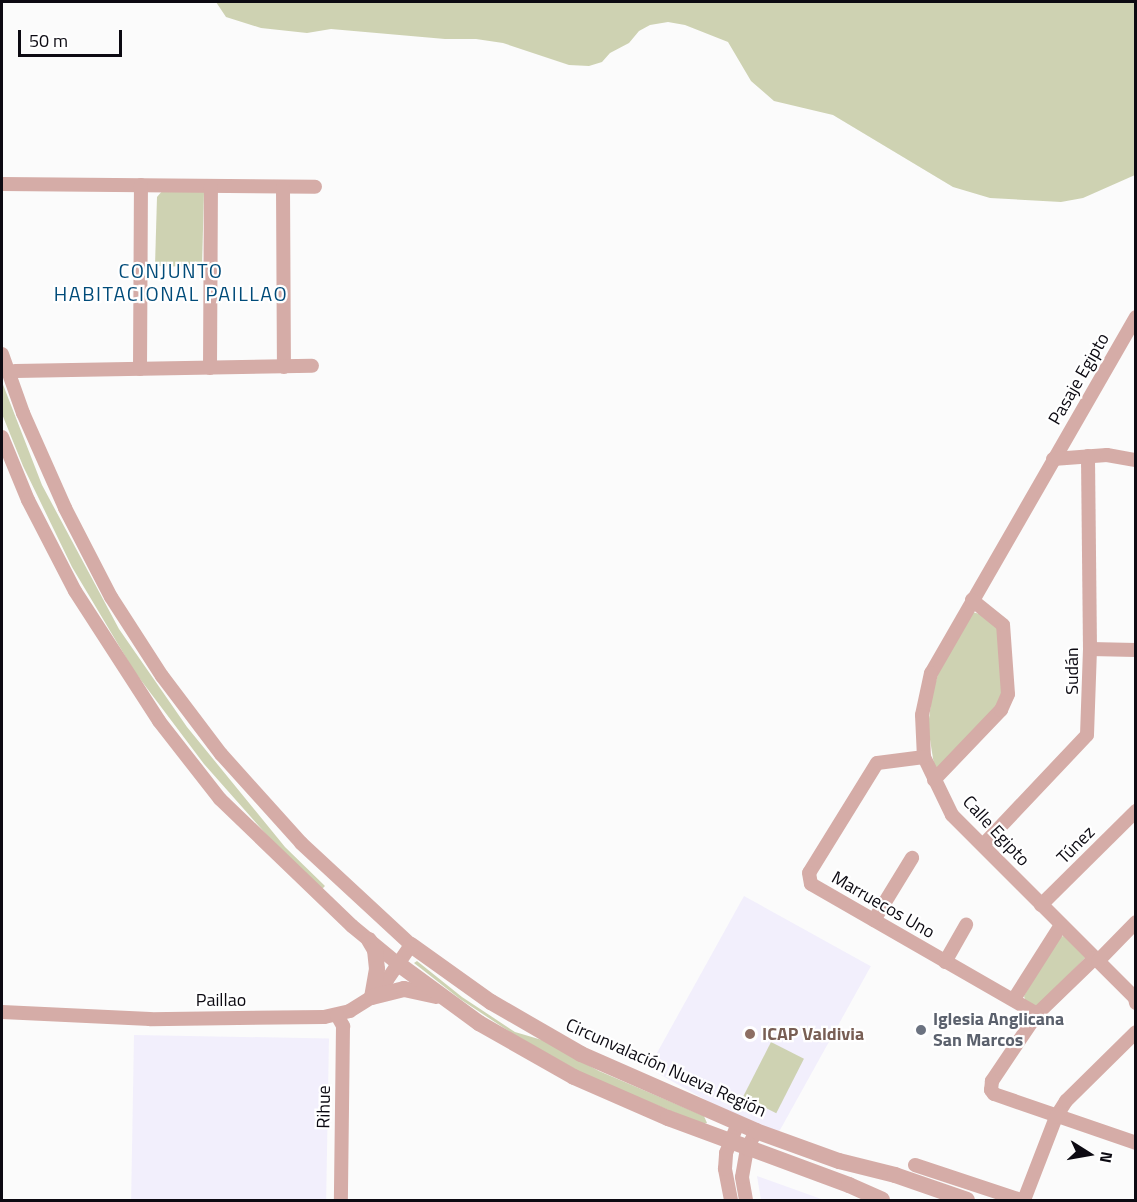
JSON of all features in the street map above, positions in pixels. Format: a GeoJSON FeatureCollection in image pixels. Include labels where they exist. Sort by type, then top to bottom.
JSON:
{"type":"FeatureCollection","features":[{"type":"Feature","properties":{"kind":"street"},"geometry":{"type":"LineString","coordinates":[[2,184],[315,187]]}},
{"type":"Feature","properties":{"kind":"street"},"geometry":{"type":"LineString","coordinates":[[140,369],[141,185]]}},
{"type":"Feature","properties":{"kind":"street"},"geometry":{"type":"LineString","coordinates":[[210,368],[211,186]]}},
{"type":"Feature","properties":{"kind":"street"},"geometry":{"type":"LineString","coordinates":[[283,187],[284,367]]}},
{"type":"Feature","properties":{"kind":"street","name":"Pasaje Egipto"},"geometry":{"type":"LineString","coordinates":[[1053,459],[1136,317]]}},
{"type":"Feature","properties":{"kind":"street","name":"Circunvalación Nueva Región"},"geometry":{"type":"LineString","coordinates":[[2,354],[65,508],[111,597],[162,676],[221,754],[301,843],[411,945],[491,1002],[581,1054],[756,1131],[840,1161],[895,1175],[967,1200]]}},
{"type":"Feature","properties":{"kind":"street"},"geometry":{"type":"LineString","coordinates":[[8,370],[312,366]]}},
{"type":"Feature","properties":{"kind":"street"},"geometry":{"type":"LineString","coordinates":[[2,437],[28,500],[75,591],[159,721],[220,799],[293,872],[369,940],[479,1023],[574,1077],[668,1118],[730,1141],[746,1154],[833,1180],[882,1200]]}},
{"type":"Feature","properties":{"kind":"street"},"geometry":{"type":"LineString","coordinates":[[1053,459],[1107,455],[1136,460]]}},
{"type":"Feature","properties":{"kind":"street","name":"Sudán"},"geometry":{"type":"LineString","coordinates":[[983,845],[1087,735],[1090,650],[1088,456]]}},
{"type":"Feature","properties":{"kind":"street","name":"Calle Egipto"},"geometry":{"type":"LineString","coordinates":[[1053,459],[931,673],[922,715],[924,758],[952,815],[1135,998],[1136,1003]]}},
{"type":"Feature","properties":{"kind":"street"},"geometry":{"type":"LineString","coordinates":[[934,780],[1001,710],[1008,694],[1003,625],[972,600]]}},
{"type":"Feature","properties":{"kind":"street"},"geometry":{"type":"LineString","coordinates":[[1090,650],[1136,650]]}},
{"type":"Feature","properties":{"kind":"street","name":"Marruecos Uno"},"geometry":{"type":"LineString","coordinates":[[924,758],[877,763],[809,873],[811,884],[1037,1014]]}},
{"type":"Feature","properties":{"kind":"street","name":"Túnez"},"geometry":{"type":"LineString","coordinates":[[1041,905],[1136,811]]}},
{"type":"Feature","properties":{"kind":"street"},"geometry":{"type":"LineString","coordinates":[[874,920],[912,858]]}},
{"type":"Feature","properties":{"kind":"street"},"geometry":{"type":"LineString","coordinates":[[1136,922],[1037,1014],[992,1081],[991,1090],[994,1094],[1136,1143]]}},
{"type":"Feature","properties":{"kind":"street"},"geometry":{"type":"LineString","coordinates":[[945,962],[966,925]]}},
{"type":"Feature","properties":{"kind":"street"},"geometry":{"type":"LineString","coordinates":[[1014,999],[1061,925]]}},
{"type":"Feature","properties":{"kind":"street"},"geometry":{"type":"LineString","coordinates":[[369,940],[375,950],[377,969],[372,998],[404,989],[446,999]]}},
{"type":"Feature","properties":{"kind":"street","name":"Paillao"},"geometry":{"type":"LineString","coordinates":[[2,1012],[150,1019],[337,1015],[372,998],[411,945]]}},
{"type":"Feature","properties":{"kind":"street","name":"Rihue"},"geometry":{"type":"LineString","coordinates":[[337,1015],[343,1026],[341,1200]]}},
{"type":"Feature","properties":{"kind":"street"},"geometry":{"type":"LineString","coordinates":[[915,1165],[1022,1200],[1056,1116],[1066,1101],[1136,1032]]}},
{"type":"Feature","properties":{"kind":"street"},"geometry":{"type":"LineString","coordinates":[[731,1200],[725,1169],[730,1141],[738,1124]]}},
{"type":"Feature","properties":{"kind":"street"},"geometry":{"type":"LineString","coordinates":[[746,1200],[742,1177],[746,1154],[756,1131]]}},
{"type":"Feature","properties":{"kind":"street"},"geometry":{"type":"LineString","coordinates":[[833,1180],[840,1161]]}},
{"type":"Feature","properties":{"kind":"shaded area","name":"ICAP Valdivia"},"geometry":{"type":"Polygon","coordinates":[[[744,896],[871,966],[775,1139],[648,1068],[744,896]]]}},
{"type":"Feature","properties":{"kind":"shaded area"},"geometry":{"type":"Polygon","coordinates":[[[134,1035],[329,1038],[326,1200],[131,1200],[134,1035]]]}},
{"type":"Feature","properties":{"kind":"shaded area"},"geometry":{"type":"Polygon","coordinates":[[[757,1176],[824,1200],[761,1200],[757,1176]]]}},
{"type":"Feature","properties":{"kind":"green space"},"geometry":{"type":"Polygon","coordinates":[[[216,2],[1135,2],[1135,175],[1083,198],[1061,202],[990,198],[953,187],[833,115],[774,101],[751,81],[728,42],[685,25],[668,22],[650,25],[639,31],[629,43],[610,53],[602,62],[589,66],[569,65],[503,43],[476,39],[445,39],[331,29],[307,33],[261,28],[226,17],[216,2]]]}},
{"type":"Feature","properties":{"kind":"green space"},"geometry":{"type":"Polygon","coordinates":[[[163,190],[204,192],[202,267],[155,266],[157,197],[163,190]]]}},
{"type":"Feature","properties":{"kind":"green space"},"geometry":{"type":"Polygon","coordinates":[[[2,382],[42,485],[119,629],[187,727],[285,847],[325,886],[322,889],[280,850],[204,764],[134,671],[72,567],[23,466],[2,414],[2,382]]]}},
{"type":"Feature","properties":{"kind":"green space"},"geometry":{"type":"Polygon","coordinates":[[[972,612],[980,614],[1000,627],[1004,689],[1001,702],[935,771],[928,727],[932,694],[939,671],[972,612]]]}},
{"type":"Feature","properties":{"kind":"green space"},"geometry":{"type":"Polygon","coordinates":[[[1064,936],[1086,957],[1037,1007],[1025,1000],[1024,996],[1058,937],[1064,936]]]}},
{"type":"Feature","properties":{"kind":"green space"},"geometry":{"type":"Polygon","coordinates":[[[417,961],[462,997],[515,1032],[542,1040],[599,1071],[704,1116],[707,1123],[702,1124],[587,1076],[513,1034],[460,999],[414,963],[417,961]]]}},
{"type":"Feature","properties":{"kind":"green space"},"geometry":{"type":"Polygon","coordinates":[[[771,1042],[804,1059],[776,1113],[743,1096],[771,1042]]]}},
{"type":"Feature","properties":{"kind":"place","name":"Iglesia Anglicana San Marcos"},"geometry":{"type":"Point","coordinates":[921,1030]}},
{"type":"Feature","properties":{"kind":"place","name":"ICAP Valdivia"},"geometry":{"type":"Point","coordinates":[750,1034]}},
{"type":"Feature","properties":{"kind":"district","name":"CONJUNTO HABITACIONAL PAILLAO"},"geometry":{"type":"Point","coordinates":[171,282]}}]}
